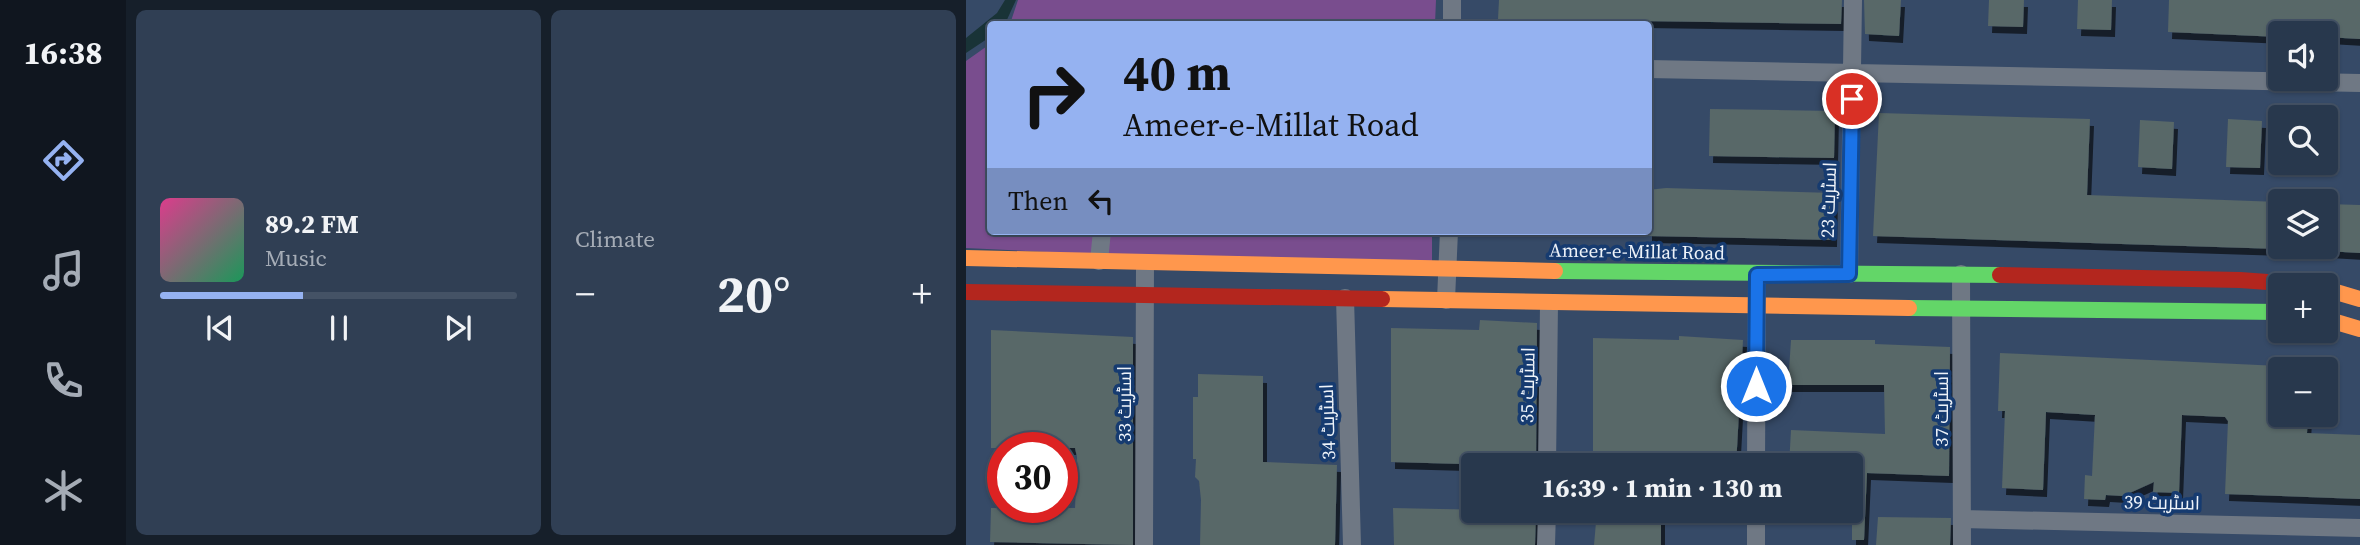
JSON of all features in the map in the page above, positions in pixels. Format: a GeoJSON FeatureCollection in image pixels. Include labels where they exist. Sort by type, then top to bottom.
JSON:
{"type":"FeatureCollection","features":[{"type":"Feature","properties":{"kind":"main road","name":"Ameer-e-Millat Road"},"geometry":{"type":"LineString","coordinates":[[966,258],[1757,275],[1961,274],[2268,282]]}},
{"type":"Feature","properties":{"kind":"main road"},"geometry":{"type":"LineString","coordinates":[[966,292],[1146,293],[1549,304],[2268,312]]}},
{"type":"Feature","properties":{"kind":"main road"},"geometry":{"type":"LineString","coordinates":[[2338,293],[2360,299]]}},
{"type":"Feature","properties":{"kind":"main road"},"geometry":{"type":"LineString","coordinates":[[2338,323],[2360,329]]}},
{"type":"Feature","properties":{"kind":"street"},"geometry":{"type":"LineString","coordinates":[[1452,0],[1452,21]]}},
{"type":"Feature","properties":{"kind":"street","name":"اسٹریٹ 23"},"geometry":{"type":"LineString","coordinates":[[1849,274],[1853,0]]}},
{"type":"Feature","properties":{"kind":"street"},"geometry":{"type":"LineString","coordinates":[[1652,69],[2360,83]]}},
{"type":"Feature","properties":{"kind":"street"},"geometry":{"type":"LineString","coordinates":[[1099,261],[1101,235]]}},
{"type":"Feature","properties":{"kind":"street"},"geometry":{"type":"LineString","coordinates":[[1446,300],[1449,235]]}},
{"type":"Feature","properties":{"kind":"street","name":"اسٹریٹ 33"},"geometry":{"type":"LineString","coordinates":[[1144,545],[1145,263]]}},
{"type":"Feature","properties":{"kind":"street","name":"اسٹریٹ 37"},"geometry":{"type":"LineString","coordinates":[[1961,274],[1962,545]]}},
{"type":"Feature","properties":{"kind":"street"},"geometry":{"type":"LineString","coordinates":[[1756,453],[1757,275]]}},
{"type":"Feature","properties":{"kind":"street","name":"اسٹریٹ 34"},"geometry":{"type":"LineString","coordinates":[[1345,298],[1352,545]]}},
{"type":"Feature","properties":{"kind":"street","name":"اسٹریٹ 35"},"geometry":{"type":"LineString","coordinates":[[1547,453],[1549,304]]}},
{"type":"Feature","properties":{"kind":"street","name":"اسٹریٹ 39"},"geometry":{"type":"LineString","coordinates":[[1962,519],[2360,528]]}},
{"type":"Feature","properties":{"kind":"street"},"geometry":{"type":"LineString","coordinates":[[1546,545],[1547,523]]}},
{"type":"Feature","properties":{"kind":"street"},"geometry":{"type":"LineString","coordinates":[[1756,523],[1756,545]]}},
{"type":"Feature","properties":{"kind":"shaded area"},"geometry":{"type":"Polygon","coordinates":[[[1005,0],[1016,0],[1006,21],[987,21],[997,13],[1005,0]]]}},
{"type":"Feature","properties":{"kind":"shaded area"},"geometry":{"type":"Polygon","coordinates":[[[1018,0],[1436,0],[1435,21],[1011,21],[1018,0]]]}},
{"type":"Feature","properties":{"kind":"shaded area"},"geometry":{"type":"Polygon","coordinates":[[[987,21],[987,39],[966,53],[966,38],[987,21]]]}},
{"type":"Feature","properties":{"kind":"shaded area"},"geometry":{"type":"Polygon","coordinates":[[[987,46],[987,235],[1432,235],[1432,271],[966,248],[966,61],[987,46]]]}},
{"type":"Feature","properties":{"kind":"building"},"geometry":{"type":"Polygon","coordinates":[[[1499,0],[1842,0],[1841,24],[1498,19],[1499,0]]]}},
{"type":"Feature","properties":{"kind":"building"},"geometry":{"type":"Polygon","coordinates":[[[1864,0],[1901,0],[1899,36],[1865,34],[1864,0]]]}},
{"type":"Feature","properties":{"kind":"building"},"geometry":{"type":"Polygon","coordinates":[[[1989,0],[2024,0],[2023,27],[1988,26],[1989,0]]]}},
{"type":"Feature","properties":{"kind":"building"},"geometry":{"type":"Polygon","coordinates":[[[2078,0],[2112,0],[2111,30],[2077,29],[2078,0]]]}},
{"type":"Feature","properties":{"kind":"building"},"geometry":{"type":"Polygon","coordinates":[[[2169,0],[2360,0],[2360,39],[2338,38],[2338,21],[2268,21],[2268,36],[2168,32],[2169,0]]]}},
{"type":"Feature","properties":{"kind":"building"},"geometry":{"type":"Polygon","coordinates":[[[1710,109],[1835,111],[1834,158],[1709,156],[1710,109]]]}},
{"type":"Feature","properties":{"kind":"building"},"geometry":{"type":"Polygon","coordinates":[[[1879,113],[2090,119],[2087,195],[2268,202],[2268,249],[1873,236],[1879,113]]]}},
{"type":"Feature","properties":{"kind":"building"},"geometry":{"type":"Polygon","coordinates":[[[2228,119],[2262,121],[2260,168],[2226,167],[2228,119]]]}},
{"type":"Feature","properties":{"kind":"building"},"geometry":{"type":"Polygon","coordinates":[[[2140,120],[2174,122],[2172,169],[2138,167],[2140,120]]]}},
{"type":"Feature","properties":{"kind":"building"},"geometry":{"type":"Polygon","coordinates":[[[1652,190],[1834,193],[1833,240],[1648,236],[1652,235],[1652,190]]]}},
{"type":"Feature","properties":{"kind":"building"},"geometry":{"type":"Polygon","coordinates":[[[2338,204],[2360,205],[2360,253],[2338,252],[2338,204]]]}},
{"type":"Feature","properties":{"kind":"building"},"geometry":{"type":"Polygon","coordinates":[[[1480,320],[1537,323],[1536,453],[1461,453],[1461,464],[1391,462],[1391,328],[1479,330],[1480,320]]]}},
{"type":"Feature","properties":{"kind":"building"},"geometry":{"type":"Polygon","coordinates":[[[991,330],[1133,337],[1133,545],[990,542],[991,523],[1078,523],[1078,432],[991,432],[991,330]]]}},
{"type":"Feature","properties":{"kind":"building"},"geometry":{"type":"Polygon","coordinates":[[[1679,336],[1743,340],[1737,453],[1593,453],[1593,338],[1679,340],[1679,336]]]}},
{"type":"Feature","properties":{"kind":"building"},"geometry":{"type":"Polygon","coordinates":[[[1791,340],[1875,340],[1875,344],[1950,347],[1949,476],[1867,473],[1864,540],[1852,540],[1852,523],[1863,523],[1863,453],[1790,453],[1791,430],[1885,434],[1884,385],[1788,385],[1791,340]]]}},
{"type":"Feature","properties":{"kind":"building"},"geometry":{"type":"Polygon","coordinates":[[[2000,353],[2268,365],[2268,427],[2307,427],[2307,433],[2360,435],[2360,499],[2225,494],[2228,421],[2225,417],[2182,415],[2179,493],[2153,492],[2154,482],[2123,496],[2106,495],[2105,500],[2084,499],[2085,475],[2092,476],[2095,415],[2046,412],[2043,490],[2002,488],[2005,411],[1998,411],[2000,353]]]}},
{"type":"Feature","properties":{"kind":"building"},"geometry":{"type":"Polygon","coordinates":[[[1198,374],[1263,376],[1263,462],[1337,465],[1335,545],[1200,545],[1201,500],[1199,481],[1195,477],[1196,459],[1193,459],[1193,397],[1198,397],[1198,374]]]}},
{"type":"Feature","properties":{"kind":"building"},"geometry":{"type":"Polygon","coordinates":[[[1393,508],[1461,509],[1461,523],[1536,523],[1535,545],[1394,545],[1393,508]]]}},
{"type":"Feature","properties":{"kind":"building"},"geometry":{"type":"Polygon","coordinates":[[[1878,517],[1951,518],[1950,545],[1876,545],[1878,517]]]}},
{"type":"Feature","properties":{"kind":"building"},"geometry":{"type":"Polygon","coordinates":[[[1596,523],[1661,523],[1661,545],[1594,545],[1596,523]]]}},
{"type":"Feature","properties":{"kind":"traffic: fast"},"geometry":{"type":"LineString","coordinates":[[1555,271],[2000,275]]}},
{"type":"Feature","properties":{"kind":"traffic: fast"},"geometry":{"type":"LineString","coordinates":[[1909,308],[2268,312]]}},
{"type":"Feature","properties":{"kind":"traffic: slow"},"geometry":{"type":"LineString","coordinates":[[966,258],[1555,271]]}},
{"type":"Feature","properties":{"kind":"traffic: slow"},"geometry":{"type":"LineString","coordinates":[[2338,293],[2360,299]]}},
{"type":"Feature","properties":{"kind":"traffic: slow"},"geometry":{"type":"LineString","coordinates":[[1382,299],[1909,308]]}},
{"type":"Feature","properties":{"kind":"traffic: slow"},"geometry":{"type":"LineString","coordinates":[[2338,323],[2360,329]]}},
{"type":"Feature","properties":{"kind":"traffic: jam"},"geometry":{"type":"LineString","coordinates":[[2000,275],[2268,282]]}},
{"type":"Feature","properties":{"kind":"traffic: jam"},"geometry":{"type":"LineString","coordinates":[[966,292],[1382,299]]}},
{"type":"Feature","properties":{"kind":"route"},"geometry":{"type":"LineString","coordinates":[[1756,386],[1757,275],[1849,274],[1852,99]]}}]}
